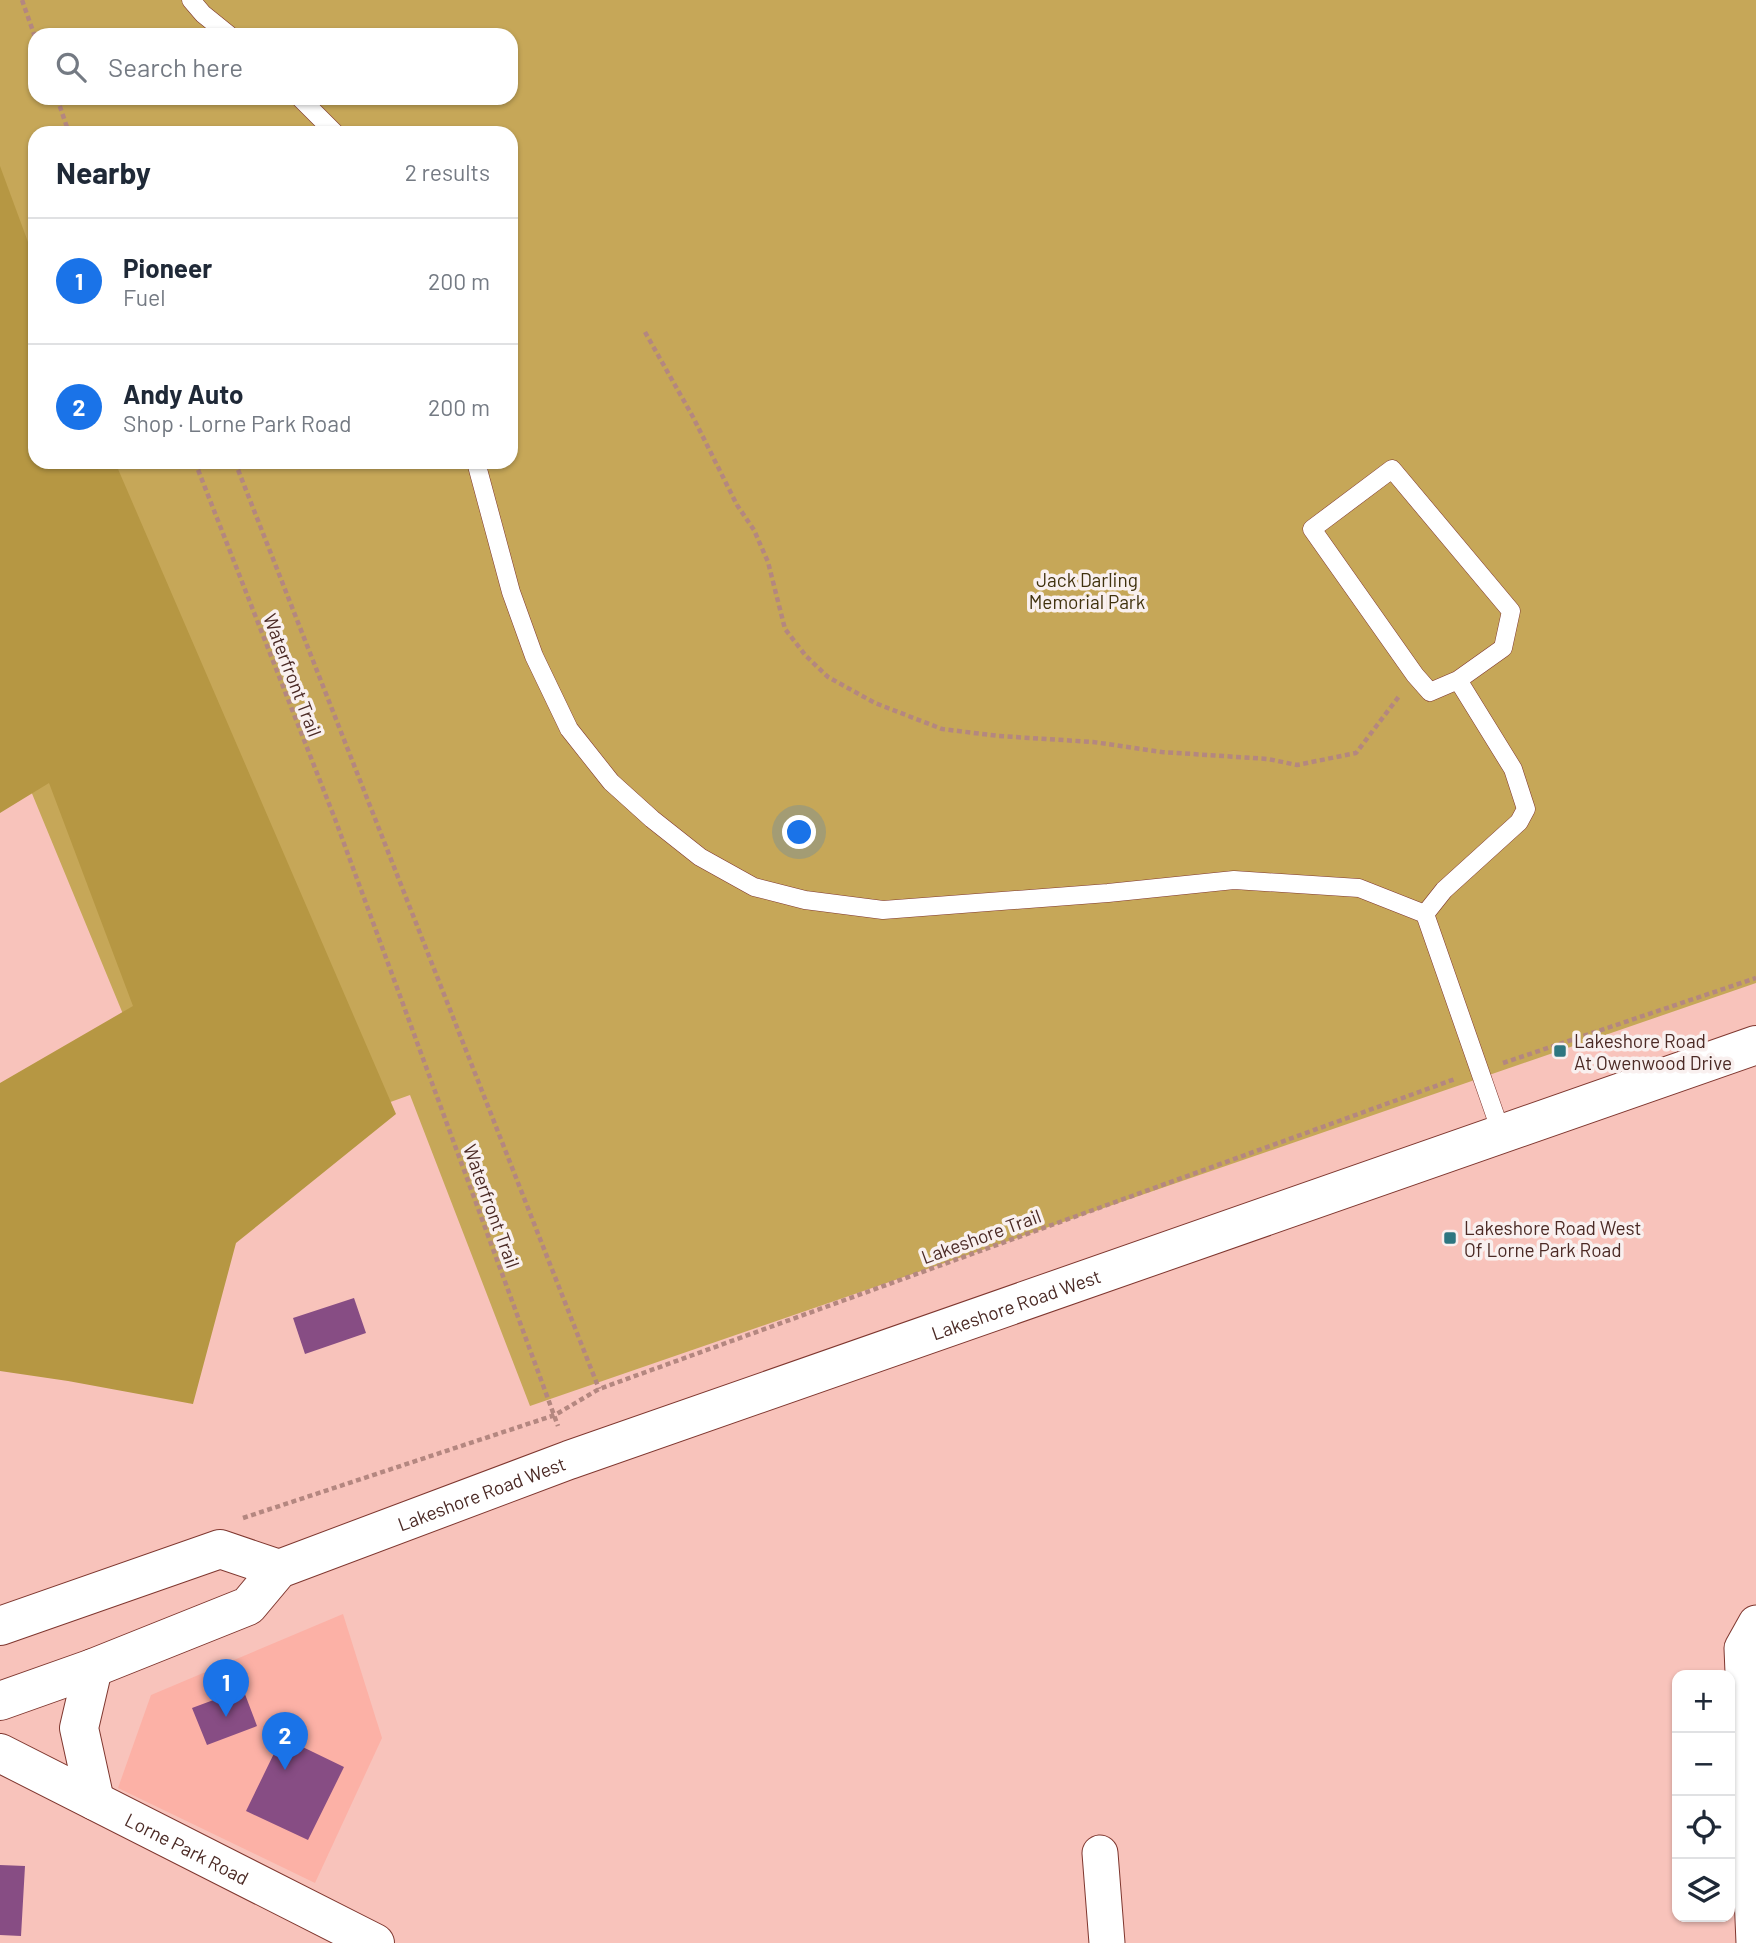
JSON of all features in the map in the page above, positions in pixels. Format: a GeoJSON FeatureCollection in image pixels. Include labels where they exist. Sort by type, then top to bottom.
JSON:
{"type":"FeatureCollection","features":[{"type":"Feature","properties":{"kind":"main road","name":"Lakeshore Road West"},"geometry":{"type":"LineString","coordinates":[[0,1701],[93,1668],[248,1606],[279,1569],[569,1460],[1756,1045]]}},
{"type":"Feature","properties":{"kind":"main road"},"geometry":{"type":"LineString","coordinates":[[0,1626],[220,1549],[279,1569]]}},
{"type":"Feature","properties":{"kind":"main road"},"geometry":{"type":"LineString","coordinates":[[93,1668],[79,1728],[95,1801]]}},
{"type":"Feature","properties":{"kind":"main road","name":"Lorne Park Road"},"geometry":{"type":"LineString","coordinates":[[0,1753],[375,1943]]}},
{"type":"Feature","properties":{"kind":"street"},"geometry":{"type":"LineString","coordinates":[[1754,1943],[1742,1648],[1756,1623]]}},
{"type":"Feature","properties":{"kind":"street"},"geometry":{"type":"LineString","coordinates":[[1100,1853],[1107,1943]]}},
{"type":"Feature","properties":{"kind":"lane"},"geometry":{"type":"LineString","coordinates":[[191,0],[220,28]]}},
{"type":"Feature","properties":{"kind":"lane"},"geometry":{"type":"LineString","coordinates":[[307,105],[328,126]]}},
{"type":"Feature","properties":{"kind":"lane"},"geometry":{"type":"LineString","coordinates":[[478,469],[511,592],[534,656],[569,729],[611,782],[700,857],[754,887],[805,900],[883,910],[1108,893],[1234,880],[1359,887],[1425,915],[1502,1135]]}},
{"type":"Feature","properties":{"kind":"lane"},"geometry":{"type":"LineString","coordinates":[[1392,469],[1511,611],[1503,648],[1458,680],[1430,692],[1415,675],[1312,529],[1392,469]]}},
{"type":"Feature","properties":{"kind":"lane"},"geometry":{"type":"LineString","coordinates":[[1425,915],[1444,890],[1519,822],[1526,809],[1513,769],[1458,680]]}},
{"type":"Feature","properties":{"kind":"path"},"geometry":{"type":"LineString","coordinates":[[22,0],[32,28]]}},
{"type":"Feature","properties":{"kind":"path"},"geometry":{"type":"LineString","coordinates":[[59,105],[67,126]]}},
{"type":"Feature","properties":{"kind":"path"},"geometry":{"type":"LineString","coordinates":[[645,332],[693,417],[737,505],[754,530],[768,562],[785,629],[806,656],[828,677],[875,703],[942,729],[1093,742],[1162,752],[1268,759],[1297,765],[1356,753],[1415,675]]}},
{"type":"Feature","properties":{"kind":"path","name":"Waterfront Trail"},"geometry":{"type":"LineString","coordinates":[[198,469],[335,819],[555,1415]]}},
{"type":"Feature","properties":{"kind":"path"},"geometry":{"type":"LineString","coordinates":[[238,469],[599,1389]]}},
{"type":"Feature","properties":{"kind":"path"},"geometry":{"type":"LineString","coordinates":[[1532,1053],[1756,978]]}},
{"type":"Feature","properties":{"kind":"path","name":"Lakeshore Trail"},"geometry":{"type":"LineString","coordinates":[[555,1415],[599,1389],[1420,1091]]}},
{"type":"Feature","properties":{"kind":"path"},"geometry":{"type":"LineString","coordinates":[[238,1520],[555,1415]]}},
{"type":"Feature","properties":{"kind":"shaded area"},"geometry":{"type":"Polygon","coordinates":[[[0,166],[28,242],[28,469],[118,469],[396,1114],[236,1243],[193,1404],[0,1371],[0,1083],[133,1006],[49,783],[0,813],[0,166]]]}},
{"type":"Feature","properties":{"kind":"shaded area"},"geometry":{"type":"Polygon","coordinates":[[[343,1614],[382,1738],[315,1883],[118,1788],[151,1695],[343,1614]]]}},
{"type":"Feature","properties":{"kind":"green space","name":"Jack Darling Memorial Park"},"geometry":{"type":"Polygon","coordinates":[[[0,0],[1756,0],[1756,983],[530,1406],[410,1095],[189,1174],[0,716],[0,0]]]}},
{"type":"Feature","properties":{"kind":"building"},"geometry":{"type":"Polygon","coordinates":[[[354,1298],[366,1333],[305,1354],[293,1318],[354,1298]]]}},
{"type":"Feature","properties":{"kind":"building"},"geometry":{"type":"Polygon","coordinates":[[[243,1689],[257,1726],[207,1745],[192,1708],[243,1689]]]}},
{"type":"Feature","properties":{"kind":"building"},"geometry":{"type":"Polygon","coordinates":[[[282,1737],[344,1767],[308,1840],[246,1811],[282,1737]]]}},
{"type":"Feature","properties":{"kind":"building"},"geometry":{"type":"Polygon","coordinates":[[[0,1865],[25,1866],[21,1936],[0,1935],[0,1865]]]}},
{"type":"Feature","properties":{"kind":"place","name":"Lakeshore Road At Owenwood Drive"},"geometry":{"type":"Point","coordinates":[1560,1051]}},
{"type":"Feature","properties":{"kind":"place","name":"Lakeshore Road West Of Lorne Park Road"},"geometry":{"type":"Point","coordinates":[1450,1238]}},
{"type":"Feature","properties":{"kind":"place","name":"Pioneer"},"geometry":{"type":"Point","coordinates":[226,1717]}},
{"type":"Feature","properties":{"kind":"place","name":"Andy Auto"},"geometry":{"type":"Point","coordinates":[285,1770]}}]}
